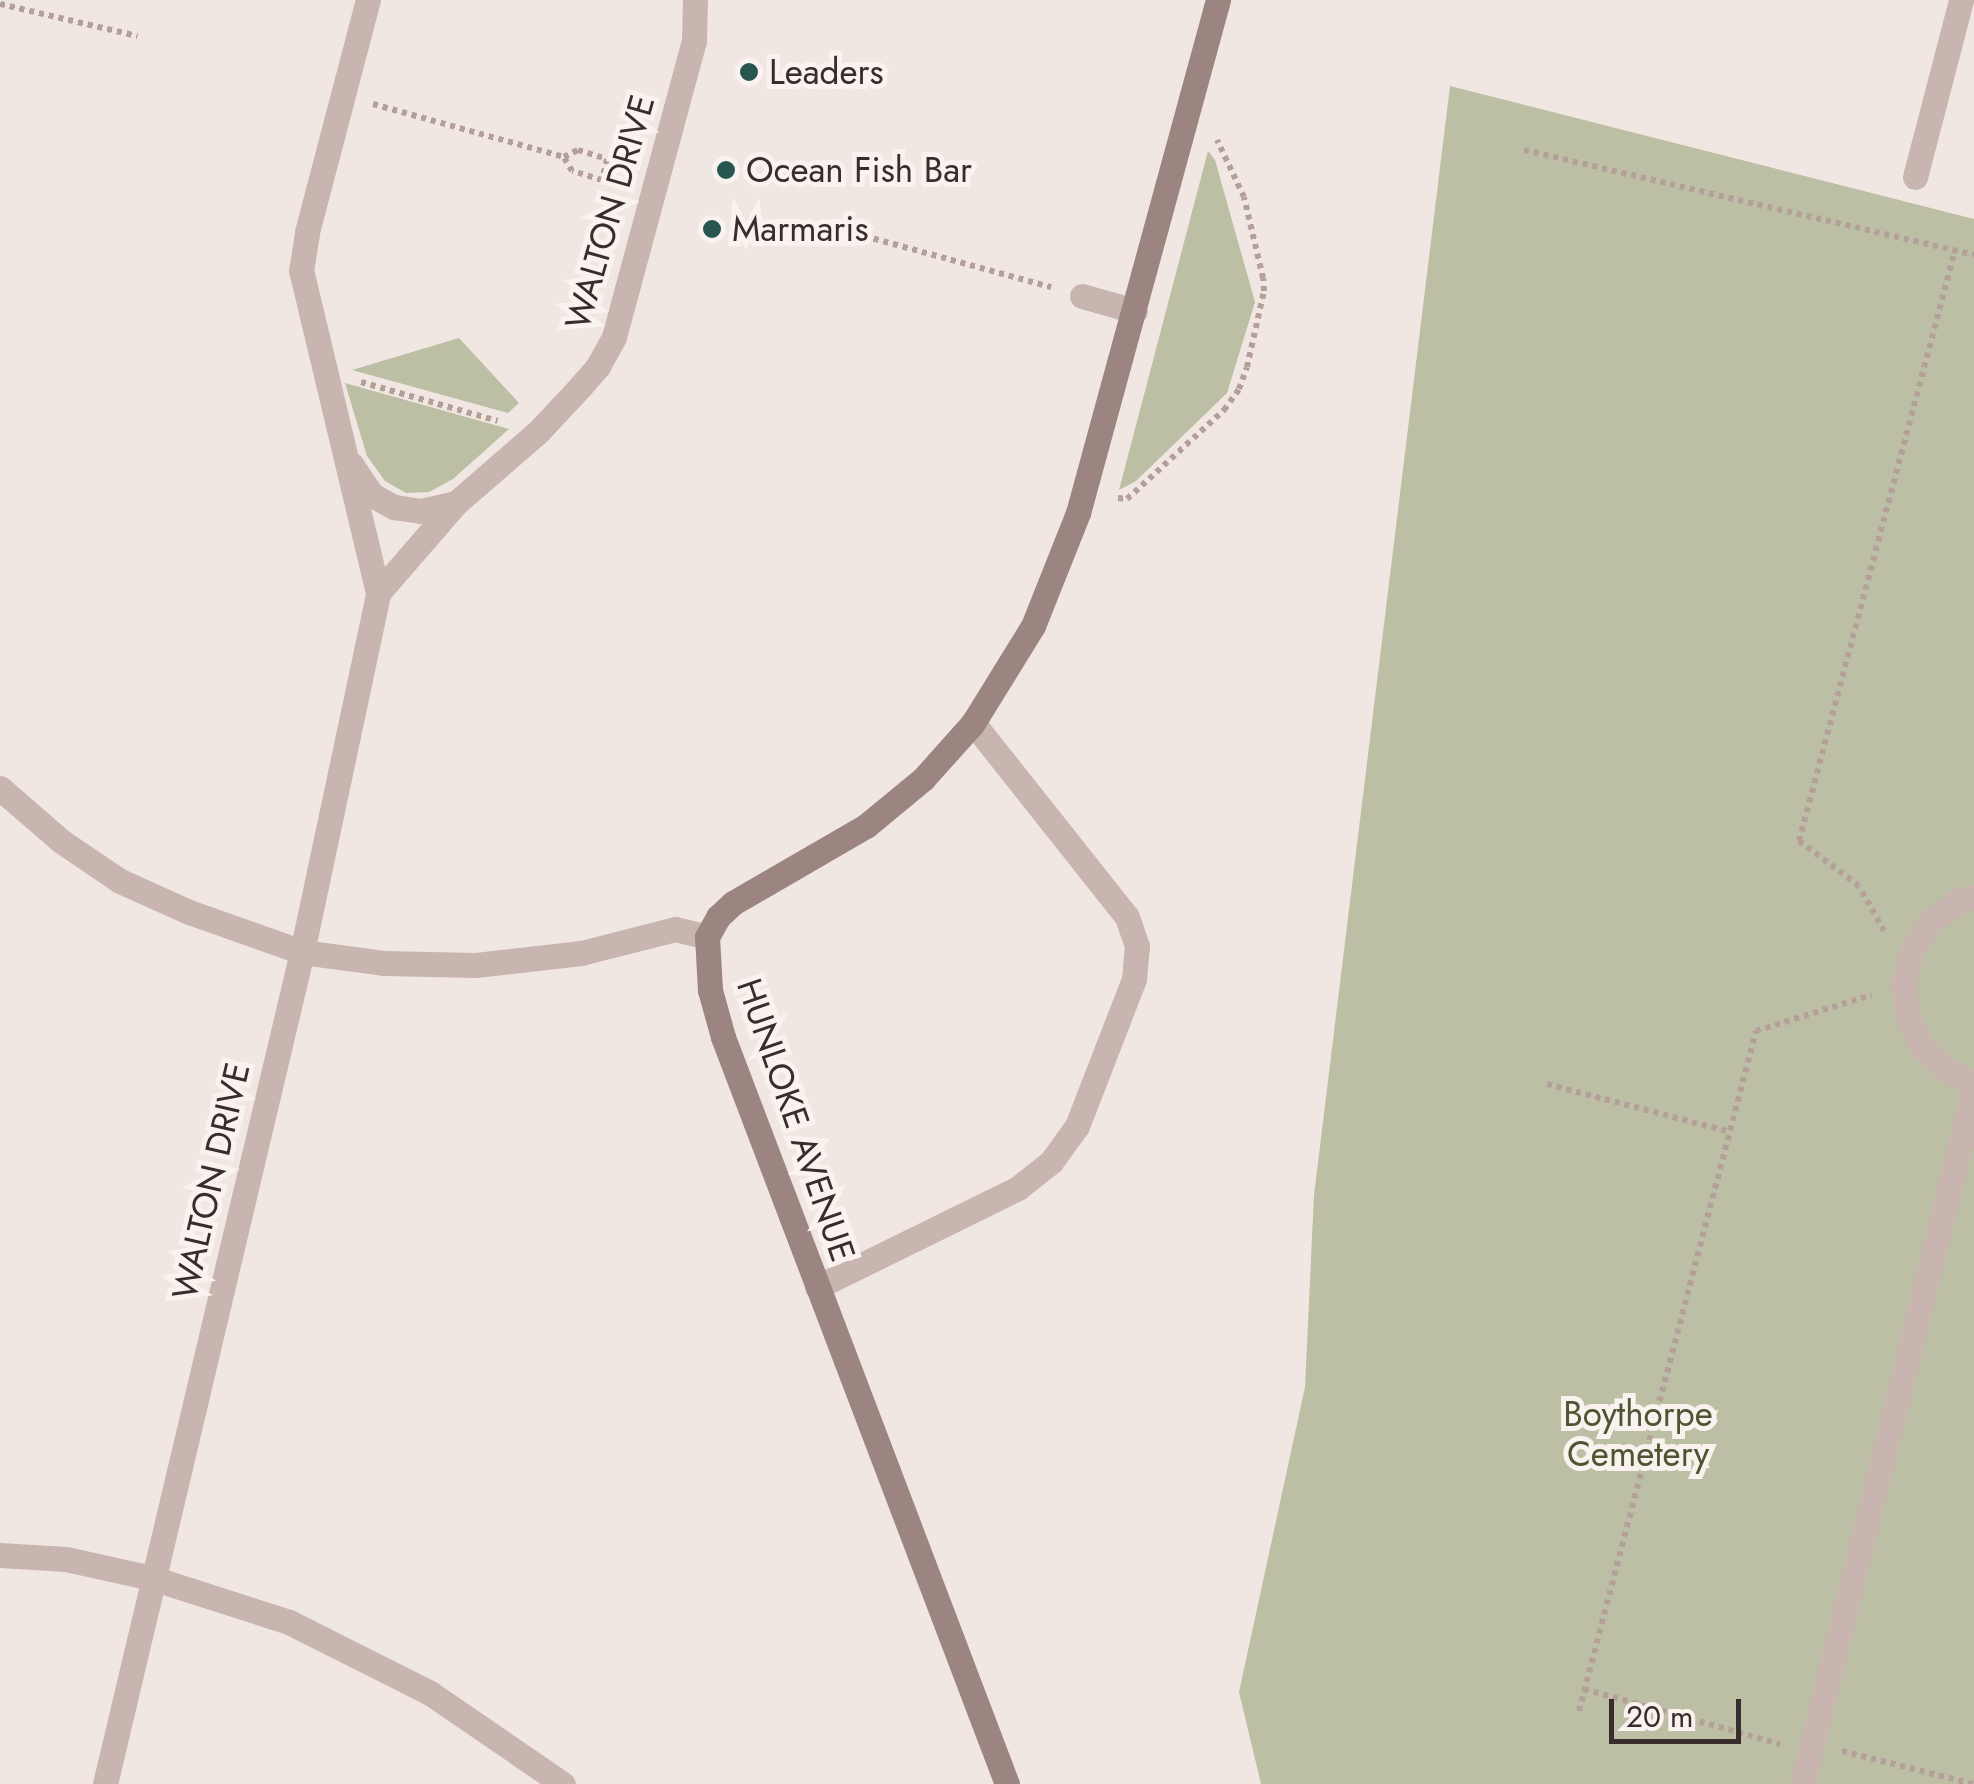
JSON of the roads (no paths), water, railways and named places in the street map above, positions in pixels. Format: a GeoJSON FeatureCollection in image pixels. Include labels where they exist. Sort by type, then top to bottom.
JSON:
{"type":"FeatureCollection","features":[{"type":"Feature","properties":{"kind":"street","name":"WALTON DRIVE"},"geometry":{"type":"LineString","coordinates":[[105,1784],[302,952],[378,593],[301,272],[368,0]]}},
{"type":"Feature","properties":{"kind":"street","name":"WALTON DRIVE"},"geometry":{"type":"LineString","coordinates":[[378,593],[456,503],[538,432],[598,366],[614,337],[694,42],[696,0]]}},
{"type":"Feature","properties":{"kind":"street"},"geometry":{"type":"LineString","coordinates":[[0,788],[61,841],[120,880],[189,912],[302,952],[383,963],[476,965],[581,953],[676,929],[708,936],[718,917],[734,903],[866,826],[923,779],[973,723],[1033,626],[1083,493],[1218,0]]}},
{"type":"Feature","properties":{"kind":"street"},"geometry":{"type":"LineString","coordinates":[[1915,176],[1961,0]]}},
{"type":"Feature","properties":{"kind":"street"},"geometry":{"type":"LineString","coordinates":[[1082,296],[1135,311]]}},
{"type":"Feature","properties":{"kind":"street","name":"WALTON DRIVE"},"geometry":{"type":"LineString","coordinates":[[343,452],[372,494],[394,507],[421,510],[456,503]]}},
{"type":"Feature","properties":{"kind":"street"},"geometry":{"type":"LineString","coordinates":[[817,1287],[1018,1188],[1051,1162],[1077,1126],[1134,980],[1138,946],[1127,916],[973,723]]}},
{"type":"Feature","properties":{"kind":"street"},"geometry":{"type":"LineString","coordinates":[[1802,1784],[1974,1086],[1948,1071],[1923,1048],[1908,1018],[1903,984],[1912,949],[1931,921],[1958,901],[1974,896]]}},
{"type":"Feature","properties":{"kind":"street","name":"HUNLOKE AVENUE"},"geometry":{"type":"LineString","coordinates":[[708,936],[710,990],[724,1037],[1007,1784]]}},
{"type":"Feature","properties":{"kind":"street"},"geometry":{"type":"LineString","coordinates":[[0,1554],[66,1559],[152,1578],[289,1622],[430,1693],[563,1784]]}},
{"type":"Feature","properties":{"kind":"place","name":"Leaders"},"geometry":{"type":"Point","coordinates":[749,72]}},
{"type":"Feature","properties":{"kind":"place","name":"Ocean Fish Bar"},"geometry":{"type":"Point","coordinates":[726,170]}},
{"type":"Feature","properties":{"kind":"place","name":"Marmaris"},"geometry":{"type":"Point","coordinates":[712,229]}},
{"type":"Feature","properties":{"kind":"park label","name":"Boythorpe Cemetery"},"geometry":{"type":"Point","coordinates":[1638,1434]}}]}
